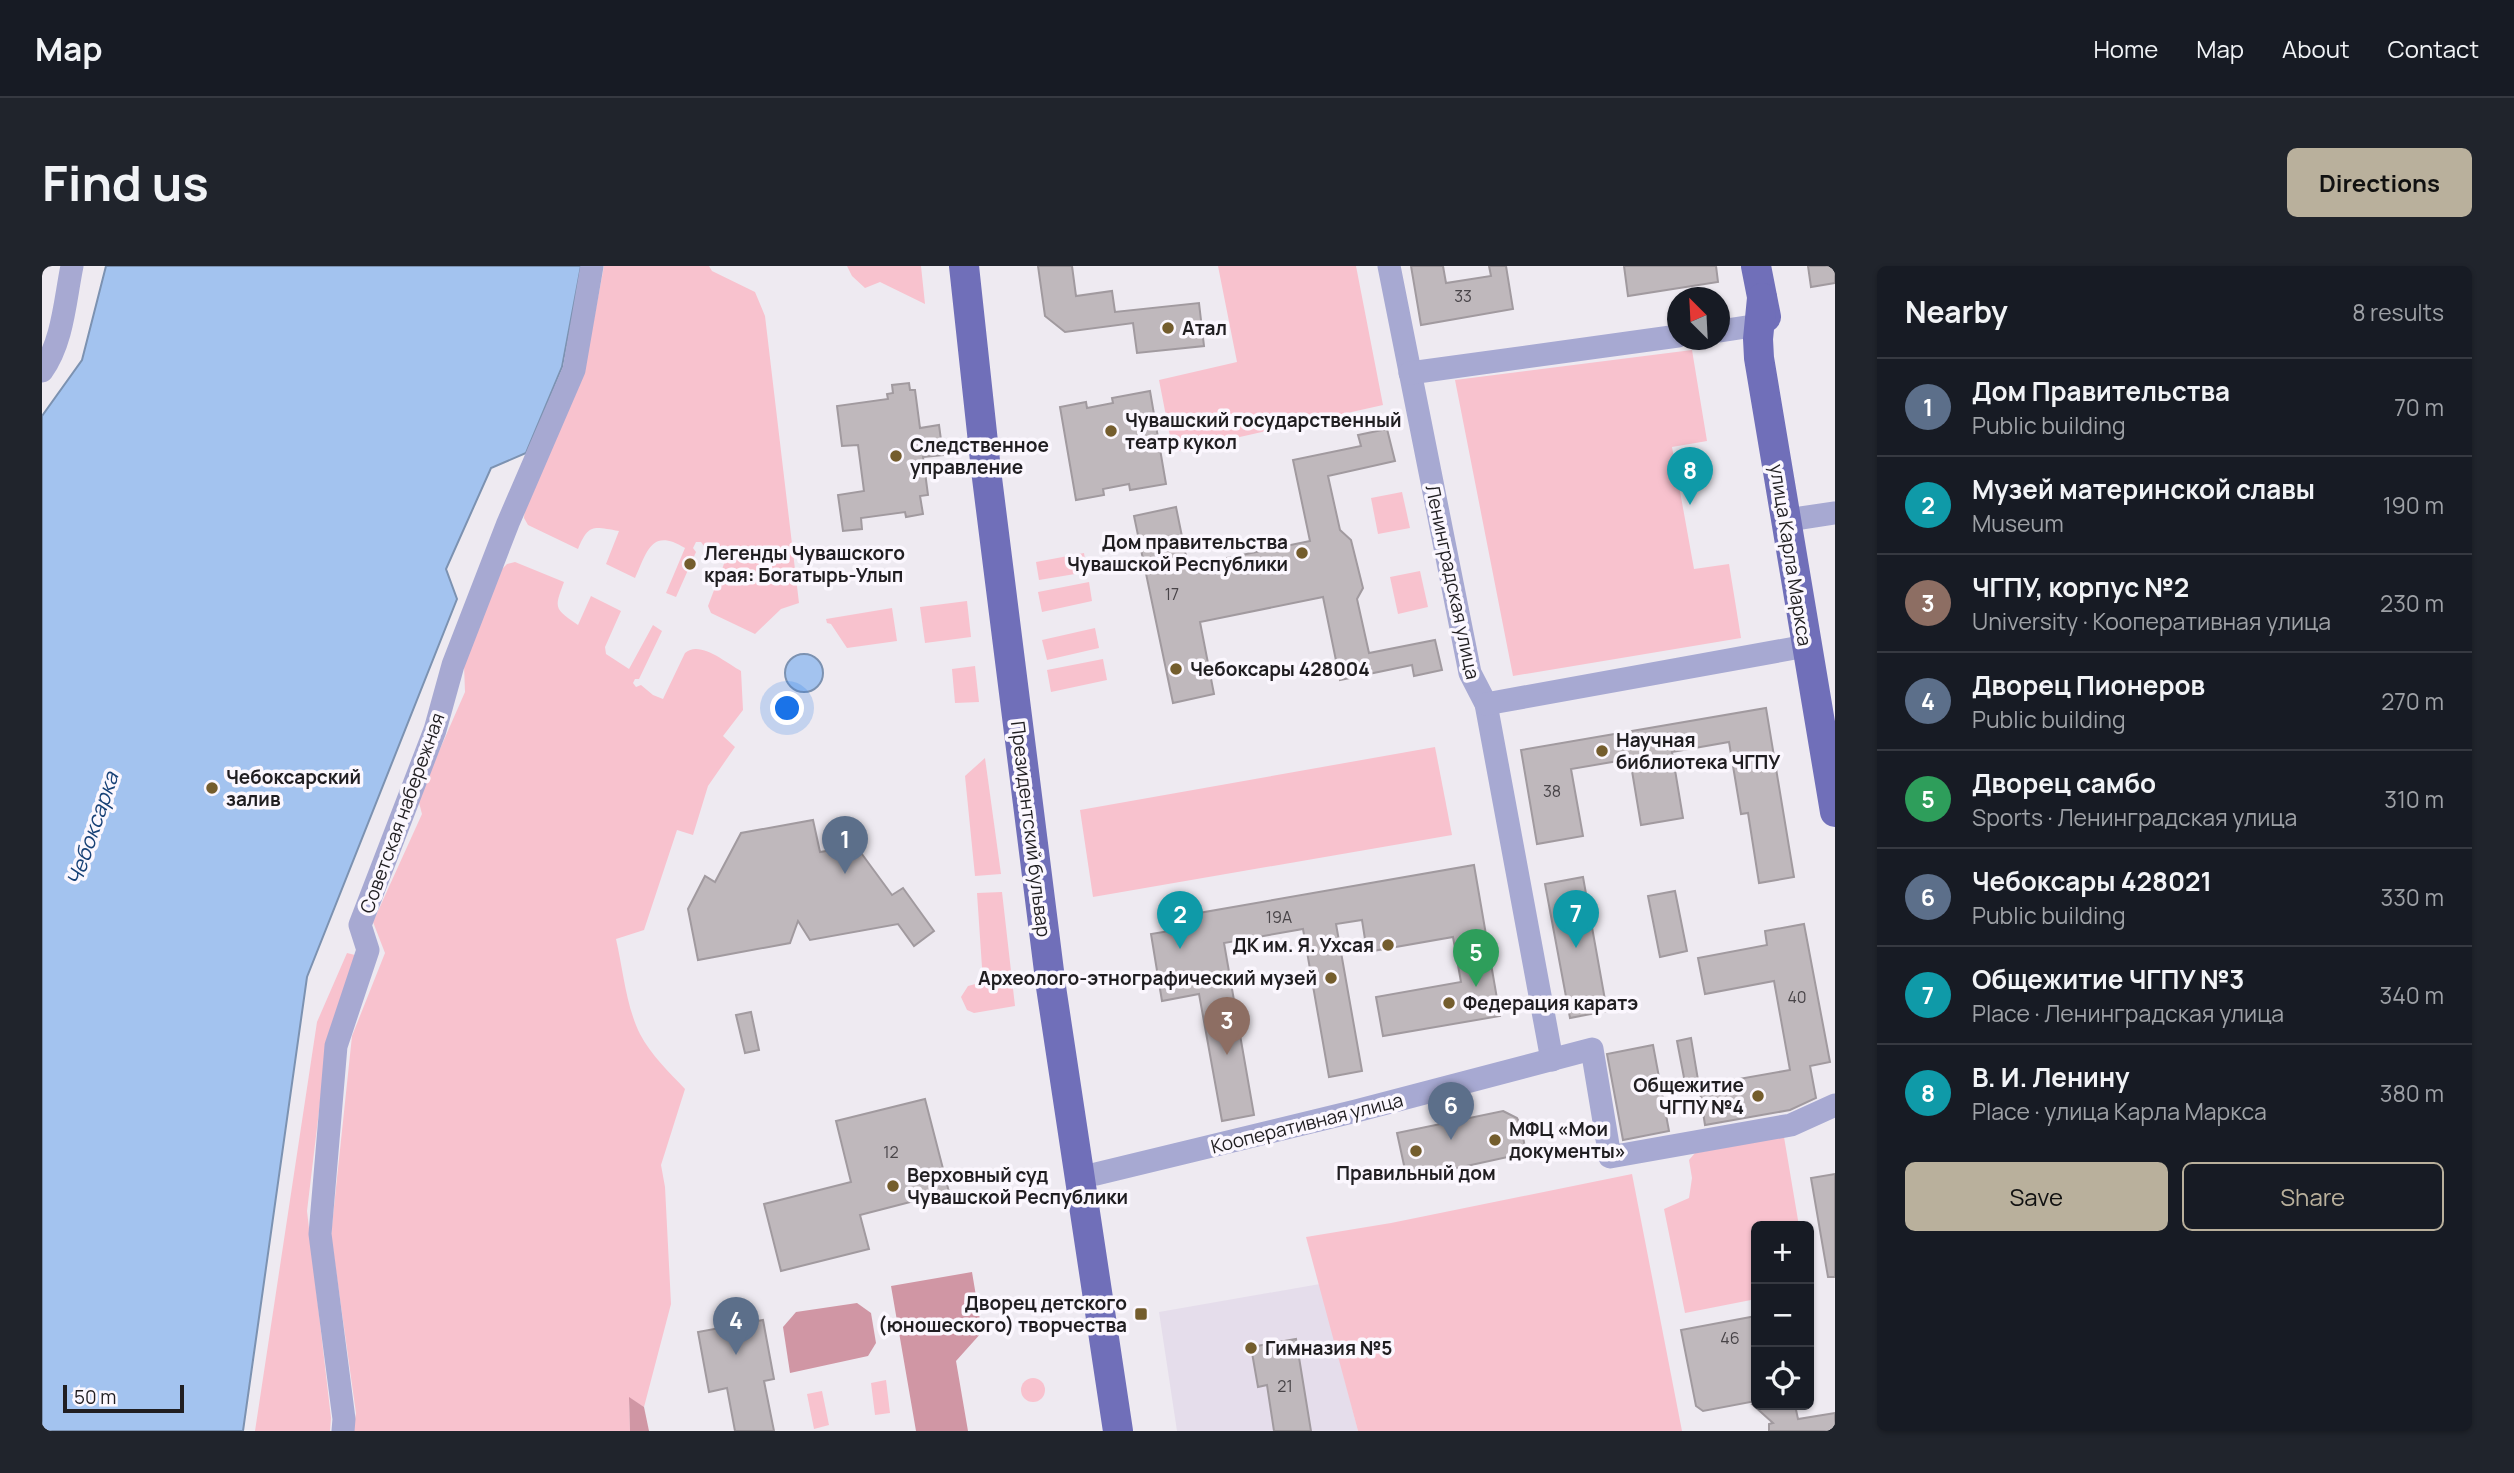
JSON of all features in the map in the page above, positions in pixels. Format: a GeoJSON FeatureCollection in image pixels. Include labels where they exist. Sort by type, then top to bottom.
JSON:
{"type":"FeatureCollection","features":[{"type":"Feature","properties":{"kind":"main road","name":"Президентский бульвар"},"geometry":{"type":"LineString","coordinates":[[964,266],[979,326],[1027,739],[1062,1006],[1100,1255],[1118,1431]]}},
{"type":"Feature","properties":{"kind":"main road","name":"Президентский бульвар"},"geometry":{"type":"LineString","coordinates":[[979,326],[982,266]]}},
{"type":"Feature","properties":{"kind":"main road","name":"улица Карла Маркса"},"geometry":{"type":"LineString","coordinates":[[1756,266],[1762,315],[1801,518],[1835,717]]}},
{"type":"Feature","properties":{"kind":"main road","name":"улица Карла Маркса"},"geometry":{"type":"LineString","coordinates":[[1762,315],[1759,358],[1835,812]]}},
{"type":"Feature","properties":{"kind":"main road","name":"Президентский бульвар"},"geometry":{"type":"LineString","coordinates":[[1100,1255],[1135,1431]]}},
{"type":"Feature","properties":{"kind":"street"},"geometry":{"type":"LineString","coordinates":[[42,371],[51,358],[58,335],[72,266]]}},
{"type":"Feature","properties":{"kind":"street","name":"Советская набережная"},"geometry":{"type":"LineString","coordinates":[[343,1425],[320,1234],[336,1046],[368,950],[360,925],[435,730],[453,666],[508,523],[574,370],[592,266]]}},
{"type":"Feature","properties":{"kind":"street","name":"Ленинградская улица"},"geometry":{"type":"LineString","coordinates":[[1389,266],[1470,673],[1486,704],[1552,1060]]}},
{"type":"Feature","properties":{"kind":"street"},"geometry":{"type":"LineString","coordinates":[[1730,327],[1762,315]]}},
{"type":"Feature","properties":{"kind":"street"},"geometry":{"type":"LineString","coordinates":[[1409,373],[1667,338]]}},
{"type":"Feature","properties":{"kind":"street"},"geometry":{"type":"LineString","coordinates":[[1801,518],[1835,513]]}},
{"type":"Feature","properties":{"kind":"street"},"geometry":{"type":"LineString","coordinates":[[1486,704],[1806,646]]}},
{"type":"Feature","properties":{"kind":"street","name":"Кооперативная улица"},"geometry":{"type":"LineString","coordinates":[[1088,1175],[1592,1049],[1610,1157],[1791,1125],[1835,1105]]}},
{"type":"Feature","properties":{"kind":"shaded area"},"geometry":{"type":"Polygon","coordinates":[[[604,266],[709,266],[712,271],[755,292],[765,316],[799,603],[781,609],[755,634],[711,613],[708,606],[730,548],[704,546],[701,542],[696,542],[693,548],[696,552],[676,597],[666,593],[685,548],[674,542],[657,541],[652,545],[635,578],[606,564],[619,531],[593,529],[585,535],[578,549],[528,525],[524,518],[525,506],[584,371],[604,266]]]}},
{"type":"Feature","properties":{"kind":"shaded area"},"geometry":{"type":"Polygon","coordinates":[[[847,266],[921,266],[925,304],[880,282],[865,288],[852,276],[847,266]]]}},
{"type":"Feature","properties":{"kind":"shaded area"},"geometry":{"type":"Polygon","coordinates":[[[1218,266],[1356,266],[1383,405],[1173,452],[1159,380],[1237,362],[1218,266]]]}},
{"type":"Feature","properties":{"kind":"shaded area"},"geometry":{"type":"Polygon","coordinates":[[[1692,350],[1707,441],[1672,447],[1694,569],[1729,564],[1741,638],[1513,676],[1455,380],[1692,350]]]}},
{"type":"Feature","properties":{"kind":"shaded area"},"geometry":{"type":"Polygon","coordinates":[[[1402,492],[1410,528],[1378,534],[1371,498],[1402,492]]]}},
{"type":"Feature","properties":{"kind":"shaded area"},"geometry":{"type":"Polygon","coordinates":[[[1084,553],[1087,572],[1039,580],[1036,562],[1084,553]]]}},
{"type":"Feature","properties":{"kind":"shaded area"},"geometry":{"type":"Polygon","coordinates":[[[515,562],[564,582],[558,607],[578,625],[591,596],[621,611],[605,647],[606,654],[629,669],[653,625],[662,631],[639,679],[635,679],[633,683],[636,687],[641,685],[663,699],[685,653],[691,650],[698,649],[713,654],[741,671],[743,710],[723,736],[735,747],[708,786],[693,835],[677,830],[644,930],[616,939],[628,1000],[640,1034],[655,1056],[685,1089],[661,1165],[665,1187],[671,1304],[644,1407],[629,1398],[630,1431],[353,1431],[356,1413],[331,1235],[352,1036],[385,953],[373,922],[422,814],[418,799],[465,692],[464,665],[501,570],[507,564],[515,562]]]}},
{"type":"Feature","properties":{"kind":"shaded area"},"geometry":{"type":"Polygon","coordinates":[[[1420,571],[1428,607],[1398,614],[1390,577],[1420,571]]]}},
{"type":"Feature","properties":{"kind":"shaded area"},"geometry":{"type":"Polygon","coordinates":[[[1089,582],[1092,601],[1042,612],[1038,592],[1089,582]]]}},
{"type":"Feature","properties":{"kind":"shaded area"},"geometry":{"type":"Polygon","coordinates":[[[967,601],[971,637],[925,643],[920,607],[967,601]]]}},
{"type":"Feature","properties":{"kind":"shaded area"},"geometry":{"type":"Polygon","coordinates":[[[892,608],[897,641],[847,648],[826,619],[892,608]]]}},
{"type":"Feature","properties":{"kind":"shaded area"},"geometry":{"type":"Polygon","coordinates":[[[1095,628],[1099,648],[1047,660],[1042,640],[1095,628]]]}},
{"type":"Feature","properties":{"kind":"shaded area"},"geometry":{"type":"Polygon","coordinates":[[[1103,659],[1107,680],[1051,692],[1047,670],[1103,659]]]}},
{"type":"Feature","properties":{"kind":"shaded area"},"geometry":{"type":"Polygon","coordinates":[[[975,666],[979,702],[955,703],[952,669],[975,666]]]}},
{"type":"Feature","properties":{"kind":"shaded area"},"geometry":{"type":"Polygon","coordinates":[[[1435,747],[1452,835],[1093,897],[1080,810],[1435,747]]]}},
{"type":"Feature","properties":{"kind":"shaded area"},"geometry":{"type":"Polygon","coordinates":[[[985,758],[1001,874],[975,876],[965,776],[985,758]]]}},
{"type":"Feature","properties":{"kind":"shaded area"},"geometry":{"type":"Polygon","coordinates":[[[1002,892],[1015,1006],[974,1013],[967,1010],[961,997],[968,986],[983,982],[977,893],[1002,892]]]}},
{"type":"Feature","properties":{"kind":"shaded area"},"geometry":{"type":"Polygon","coordinates":[[[347,953],[355,955],[328,1036],[307,1211],[331,1418],[330,1431],[255,1431],[317,1022],[347,953]]]}},
{"type":"Feature","properties":{"kind":"shaded area"},"geometry":{"type":"Polygon","coordinates":[[[1784,1137],[1798,1221],[1751,1221],[1751,1300],[1685,1313],[1664,1209],[1689,1198],[1692,1178],[1689,1160],[1695,1153],[1784,1137]]]}},
{"type":"Feature","properties":{"kind":"shaded area"},"geometry":{"type":"Polygon","coordinates":[[[1632,1174],[1682,1431],[1358,1431],[1306,1237],[1391,1223],[1632,1174]]]}},
{"type":"Feature","properties":{"kind":"shaded area"},"geometry":{"type":"Polygon","coordinates":[[[972,1272],[982,1332],[956,1361],[968,1431],[916,1431],[891,1286],[972,1272]]]}},
{"type":"Feature","properties":{"kind":"shaded area","name":"Гимназия №5"},"geometry":{"type":"Polygon","coordinates":[[[1320,1284],[1358,1431],[1177,1431],[1159,1312],[1320,1284]]]}},
{"type":"Feature","properties":{"kind":"shaded area"},"geometry":{"type":"Polygon","coordinates":[[[857,1303],[871,1313],[876,1343],[868,1356],[790,1373],[783,1327],[796,1312],[857,1303]]]}},
{"type":"Feature","properties":{"kind":"shaded area"},"geometry":{"type":"Polygon","coordinates":[[[1033,1378],[1042,1381],[1045,1390],[1042,1399],[1033,1402],[1024,1399],[1021,1390],[1024,1381],[1033,1378]]]}},
{"type":"Feature","properties":{"kind":"shaded area"},"geometry":{"type":"Polygon","coordinates":[[[886,1380],[890,1413],[875,1415],[871,1383],[886,1380]]]}},
{"type":"Feature","properties":{"kind":"shaded area"},"geometry":{"type":"Polygon","coordinates":[[[822,1391],[829,1425],[814,1429],[807,1394],[822,1391]]]}},
{"type":"Feature","properties":{"kind":"shaded area"},"geometry":{"type":"Polygon","coordinates":[[[629,1397],[644,1407],[649,1431],[630,1431],[629,1397]]]}},
{"type":"Feature","properties":{"kind":"water","name":"Чебоксарский залив"},"geometry":{"type":"Polygon","coordinates":[[[106,266],[581,266],[562,367],[526,453],[491,468],[446,569],[457,599],[307,977],[243,1431],[42,1431],[42,416],[82,360],[106,266]]]}},
{"type":"Feature","properties":{"kind":"water"},"geometry":{"type":"Polygon","coordinates":[[[804,654],[818,659],[823,673],[818,687],[804,692],[790,687],[785,673],[790,659],[804,654]]]}},
{"type":"Feature","properties":{"kind":"building"},"geometry":{"type":"Polygon","coordinates":[[[1038,266],[1072,266],[1076,296],[1112,291],[1115,312],[1199,303],[1204,346],[1137,353],[1133,323],[1065,332],[1045,316],[1038,266]]]}},
{"type":"Feature","properties":{"kind":"building"},"geometry":{"type":"Polygon","coordinates":[[[1411,266],[1443,266],[1446,283],[1491,276],[1489,266],[1506,266],[1513,309],[1421,325],[1411,266]]]}},
{"type":"Feature","properties":{"kind":"building"},"geometry":{"type":"Polygon","coordinates":[[[1624,266],[1716,266],[1718,282],[1667,287],[1667,290],[1628,296],[1624,266]]]}},
{"type":"Feature","properties":{"kind":"building"},"geometry":{"type":"Polygon","coordinates":[[[1808,266],[1835,266],[1835,283],[1811,287],[1808,266]]]}},
{"type":"Feature","properties":{"kind":"building","name":"Следственное управление"},"geometry":{"type":"Polygon","coordinates":[[[909,383],[910,390],[915,390],[920,428],[939,425],[943,455],[923,457],[928,495],[920,496],[923,514],[906,517],[905,512],[861,518],[862,529],[843,531],[838,495],[864,491],[858,445],[842,446],[837,406],[888,399],[887,394],[893,393],[892,385],[909,383]]]}},
{"type":"Feature","properties":{"kind":"building","name":"Чувашский государственный театр кукол"},"geometry":{"type":"Polygon","coordinates":[[[1150,391],[1166,484],[1130,490],[1129,484],[1103,489],[1104,495],[1076,500],[1060,407],[1086,402],[1087,408],[1113,403],[1112,398],[1150,391]]]}},
{"type":"Feature","properties":{"kind":"building","name":"Дом правительства Чувашской Республики"},"geometry":{"type":"Polygon","coordinates":[[[1387,429],[1395,461],[1328,476],[1340,530],[1351,540],[1363,588],[1357,599],[1369,653],[1435,640],[1442,670],[1414,676],[1412,665],[1340,680],[1323,597],[1200,622],[1214,694],[1173,703],[1134,516],[1176,507],[1188,566],[1310,541],[1293,460],[1361,446],[1358,435],[1387,429]]]}},
{"type":"Feature","properties":{"kind":"building"},"geometry":{"type":"Polygon","coordinates":[[[1766,708],[1794,877],[1759,883],[1748,813],[1741,814],[1729,742],[1672,752],[1683,818],[1641,825],[1630,759],[1571,769],[1583,836],[1537,844],[1521,750],[1766,708]]]}},
{"type":"Feature","properties":{"kind":"building"},"geometry":{"type":"Polygon","coordinates":[[[813,820],[820,852],[856,846],[892,895],[903,888],[934,931],[914,946],[898,924],[810,940],[798,921],[790,943],[698,960],[688,909],[705,876],[715,882],[741,833],[813,820]]]}},
{"type":"Feature","properties":{"kind":"building"},"geometry":{"type":"Polygon","coordinates":[[[1474,865],[1500,1016],[1383,1036],[1376,997],[1461,982],[1453,937],[1367,952],[1362,920],[1336,924],[1362,1071],[1329,1077],[1303,929],[1224,943],[1254,1115],[1222,1121],[1199,994],[1162,1001],[1151,934],[1187,928],[1199,913],[1474,865]]]}},
{"type":"Feature","properties":{"kind":"building"},"geometry":{"type":"Polygon","coordinates":[[[1583,877],[1607,1011],[1570,1018],[1545,884],[1583,877]]]}},
{"type":"Feature","properties":{"kind":"building"},"geometry":{"type":"Polygon","coordinates":[[[1675,891],[1687,951],[1660,957],[1648,896],[1675,891]]]}},
{"type":"Feature","properties":{"kind":"building"},"geometry":{"type":"Polygon","coordinates":[[[1804,924],[1830,1062],[1810,1066],[1816,1098],[1790,1110],[1705,1125],[1699,1086],[1790,1070],[1774,981],[1705,994],[1698,958],[1767,945],[1765,931],[1804,924]]]}},
{"type":"Feature","properties":{"kind":"building"},"geometry":{"type":"Polygon","coordinates":[[[751,1012],[759,1050],[745,1053],[736,1015],[751,1012]]]}},
{"type":"Feature","properties":{"kind":"building"},"geometry":{"type":"Polygon","coordinates":[[[1691,1038],[1699,1086],[1686,1088],[1677,1041],[1691,1038]]]}},
{"type":"Feature","properties":{"kind":"building"},"geometry":{"type":"Polygon","coordinates":[[[1653,1045],[1669,1131],[1623,1140],[1607,1054],[1653,1045]]]}},
{"type":"Feature","properties":{"kind":"building"},"geometry":{"type":"Polygon","coordinates":[[[925,1099],[949,1192],[860,1215],[869,1249],[781,1271],[764,1204],[851,1182],[836,1121],[925,1099]]]}},
{"type":"Feature","properties":{"kind":"building"},"geometry":{"type":"Polygon","coordinates":[[[1503,1111],[1517,1118],[1526,1153],[1407,1179],[1397,1133],[1503,1111]]]}},
{"type":"Feature","properties":{"kind":"building"},"geometry":{"type":"Polygon","coordinates":[[[1835,1174],[1835,1277],[1828,1277],[1811,1178],[1835,1174]]]}},
{"type":"Feature","properties":{"kind":"building"},"geometry":{"type":"Polygon","coordinates":[[[1751,1317],[1751,1402],[1703,1411],[1696,1406],[1681,1330],[1751,1317]]]}},
{"type":"Feature","properties":{"kind":"building"},"geometry":{"type":"Polygon","coordinates":[[[763,1320],[774,1379],[764,1381],[774,1431],[735,1431],[727,1388],[709,1392],[698,1332],[763,1320]]]}},
{"type":"Feature","properties":{"kind":"building"},"geometry":{"type":"Polygon","coordinates":[[[1296,1339],[1311,1431],[1274,1431],[1267,1385],[1258,1387],[1251,1347],[1296,1339]]]}},
{"type":"Feature","properties":{"kind":"building"},"geometry":{"type":"Polygon","coordinates":[[[1759,1410],[1796,1410],[1798,1419],[1835,1413],[1835,1431],[1769,1431],[1769,1424],[1773,1423],[1759,1410]]]}},
{"type":"Feature","properties":{"kind":"place","name":"Атал"},"geometry":{"type":"Point","coordinates":[1168,328]}},
{"type":"Feature","properties":{"kind":"place","name":"Чувашский государственный театр кукол"},"geometry":{"type":"Point","coordinates":[1111,431]}},
{"type":"Feature","properties":{"kind":"place","name":"Следственное управление"},"geometry":{"type":"Point","coordinates":[896,456]}},
{"type":"Feature","properties":{"kind":"place","name":"В. И. Ленину"},"geometry":{"type":"Point","coordinates":[1690,505]}},
{"type":"Feature","properties":{"kind":"place","name":"Дом правительства Чувашской Республики"},"geometry":{"type":"Point","coordinates":[1302,553]}},
{"type":"Feature","properties":{"kind":"place","name":"Легенды Чувашского края: Богатырь-Улып"},"geometry":{"type":"Point","coordinates":[690,564]}},
{"type":"Feature","properties":{"kind":"place","name":"Чебоксары 428004"},"geometry":{"type":"Point","coordinates":[1176,669]}},
{"type":"Feature","properties":{"kind":"place","name":"Научная библиотека ЧГПУ"},"geometry":{"type":"Point","coordinates":[1602,751]}},
{"type":"Feature","properties":{"kind":"place","name":"Чебоксарский залив"},"geometry":{"type":"Point","coordinates":[212,788]}},
{"type":"Feature","properties":{"kind":"place","name":"Дом Правительства"},"geometry":{"type":"Point","coordinates":[845,874]}},
{"type":"Feature","properties":{"kind":"place","name":"ДК им. Я. Ухсая"},"geometry":{"type":"Point","coordinates":[1388,945]}},
{"type":"Feature","properties":{"kind":"place","name":"Общежитие ЧГПУ №3"},"geometry":{"type":"Point","coordinates":[1576,948]}},
{"type":"Feature","properties":{"kind":"place","name":"Музей материнской славы"},"geometry":{"type":"Point","coordinates":[1180,949]}},
{"type":"Feature","properties":{"kind":"place","name":"Археолого-этнографический музей"},"geometry":{"type":"Point","coordinates":[1331,978]}},
{"type":"Feature","properties":{"kind":"place","name":"Дворец самбо"},"geometry":{"type":"Point","coordinates":[1476,987]}},
{"type":"Feature","properties":{"kind":"place","name":"Федерация каратэ"},"geometry":{"type":"Point","coordinates":[1449,1003]}},
{"type":"Feature","properties":{"kind":"place","name":"ЧГПУ, корпус №2"},"geometry":{"type":"Point","coordinates":[1227,1055]}},
{"type":"Feature","properties":{"kind":"place","name":"Общежитие ЧГПУ №4"},"geometry":{"type":"Point","coordinates":[1758,1096]}},
{"type":"Feature","properties":{"kind":"place","name":"Чебоксары 428021"},"geometry":{"type":"Point","coordinates":[1451,1140]}},
{"type":"Feature","properties":{"kind":"place","name":"МФЦ «Мои документы»"},"geometry":{"type":"Point","coordinates":[1495,1140]}},
{"type":"Feature","properties":{"kind":"place","name":"Правильный дом"},"geometry":{"type":"Point","coordinates":[1416,1151]}},
{"type":"Feature","properties":{"kind":"place","name":"Верховный суд Чувашской Республики"},"geometry":{"type":"Point","coordinates":[893,1186]}},
{"type":"Feature","properties":{"kind":"place","name":"Дворец детского (юношеского) творчества"},"geometry":{"type":"Point","coordinates":[1141,1314]}},
{"type":"Feature","properties":{"kind":"place","name":"Гимназия №5"},"geometry":{"type":"Point","coordinates":[1251,1348]}},
{"type":"Feature","properties":{"kind":"place","name":"Дворец Пионеров"},"geometry":{"type":"Point","coordinates":[736,1355]}},
{"type":"Feature","properties":{"kind":"water label","name":"Чебоксарка"},"geometry":{"type":"Point","coordinates":[93,829]}}]}
